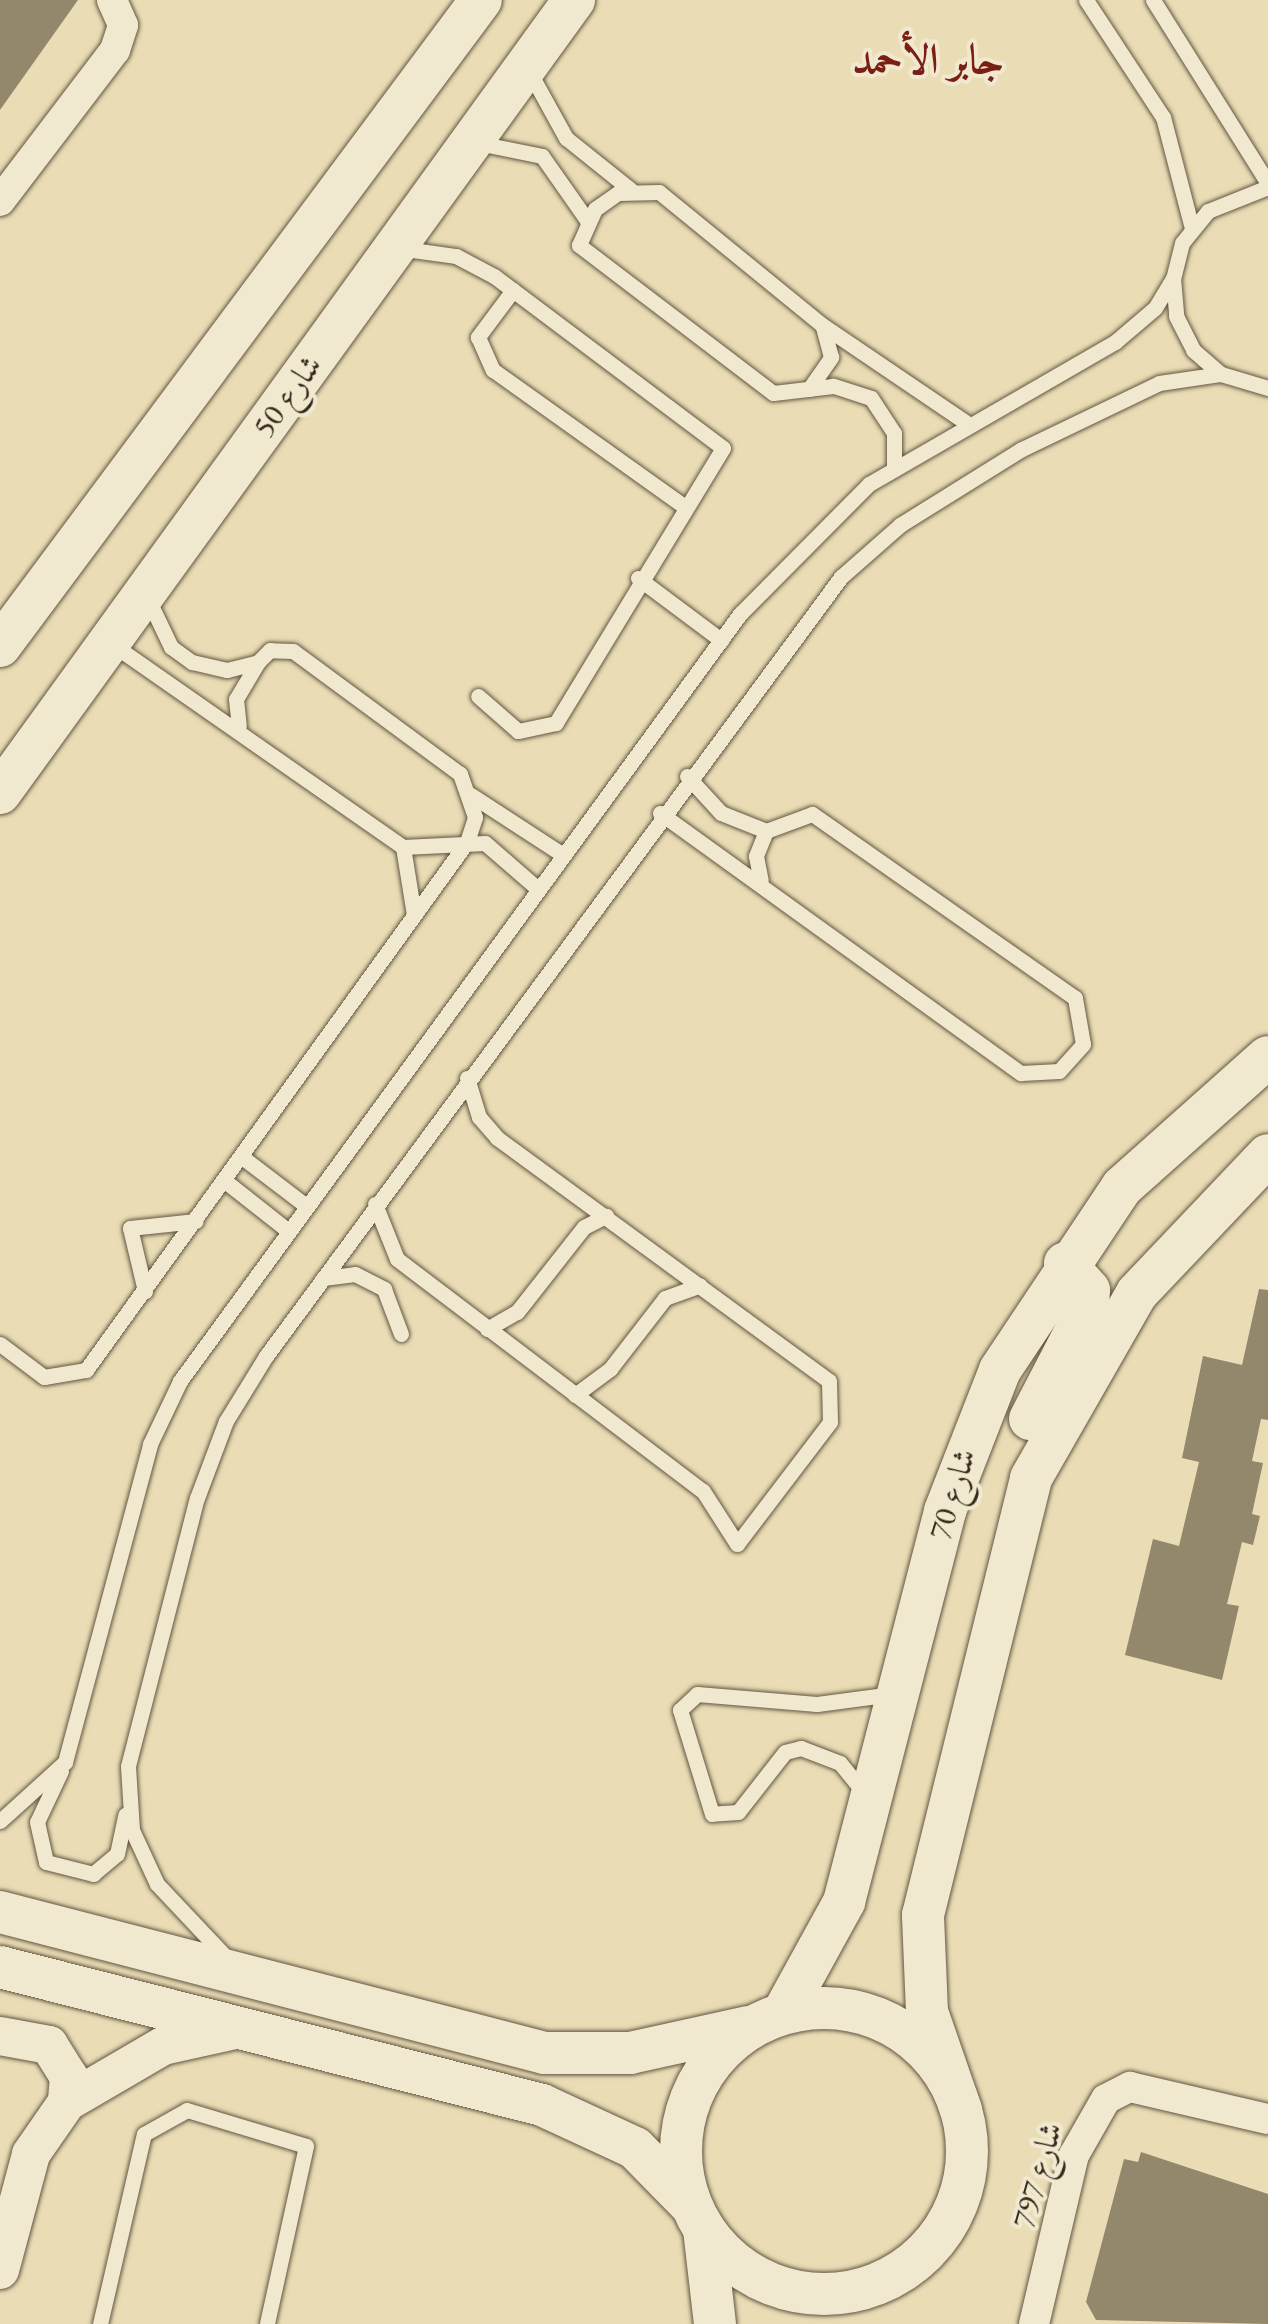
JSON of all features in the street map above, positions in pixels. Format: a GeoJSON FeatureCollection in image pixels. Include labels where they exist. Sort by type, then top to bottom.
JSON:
{"type":"FeatureCollection","features":[{"type":"Feature","properties":{"kind":"main road"},"geometry":{"type":"LineString","coordinates":[[0,646],[481,0]]}},
{"type":"Feature","properties":{"kind":"main road","name":"شارع 50"},"geometry":{"type":"LineString","coordinates":[[0,793],[574,0]]}},
{"type":"Feature","properties":{"kind":"main road","name":"شارع 70"},"geometry":{"type":"LineString","coordinates":[[768,2020],[829,1940],[872,1802],[896,1694],[967,1440],[1065,1264],[1135,1174],[1268,1057]]}},
{"type":"Feature","properties":{"kind":"main road"},"geometry":{"type":"LineString","coordinates":[[1031,1478],[1137,1293],[1268,1155]]}},
{"type":"Feature","properties":{"kind":"main road"},"geometry":{"type":"LineString","coordinates":[[828,2324],[862,2289],[918,2258],[956,2206],[966,2158],[962,2110],[928,2012],[924,1915],[1031,1478],[1032,1412],[1090,1299],[1065,1264]]}},
{"type":"Feature","properties":{"kind":"main road"},"geometry":{"type":"LineString","coordinates":[[0,1912],[278,1988],[582,2057],[847,2008],[892,2025],[930,2054],[962,2110]]}},
{"type":"Feature","properties":{"kind":"main road"},"geometry":{"type":"LineString","coordinates":[[0,1967],[580,2118],[635,2148],[756,2278],[808,2292],[862,2289]]}},
{"type":"Feature","properties":{"kind":"main road"},"geometry":{"type":"LineString","coordinates":[[715,2324],[683,2124],[720,2052],[768,2020]]}},
{"type":"Feature","properties":{"kind":"street"},"geometry":{"type":"LineString","coordinates":[[0,201],[115,50],[123,24],[112,0]]}},
{"type":"Feature","properties":{"kind":"street"},"geometry":{"type":"LineString","coordinates":[[0,2270],[31,2154],[67,2102],[146,2053],[235,2030]]}},
{"type":"Feature","properties":{"kind":"street"},"geometry":{"type":"LineString","coordinates":[[0,2036],[49,2045],[69,2077],[67,2102]]}},
{"type":"Feature","properties":{"kind":"street","name":"شارع 797"},"geometry":{"type":"LineString","coordinates":[[1034,2324],[1074,2155],[1106,2099],[1130,2087],[1268,2120]]}},
{"type":"Feature","properties":{"kind":"lane"},"geometry":{"type":"LineString","coordinates":[[1086,0],[1163,117],[1192,228]]}},
{"type":"Feature","properties":{"kind":"lane"},"geometry":{"type":"LineString","coordinates":[[1153,0],[1268,185],[1227,198],[1192,228],[1156,308],[1115,342],[965,422],[894,465],[817,530],[721,640],[305,1205],[180,1381],[150,1444],[65,1762],[37,1822],[46,1862],[78,1875],[109,1865],[187,1536],[226,1421],[375,1204],[784,642],[900,525],[1020,450],[1159,383],[1221,374],[1268,388]]}},
{"type":"Feature","properties":{"kind":"lane"},"geometry":{"type":"LineString","coordinates":[[528,65],[542,108],[566,138],[632,190],[659,192],[822,325],[965,422]]}},
{"type":"Feature","properties":{"kind":"lane"},"geometry":{"type":"LineString","coordinates":[[469,145],[514,144],[542,156],[587,220]]}},
{"type":"Feature","properties":{"kind":"lane"},"geometry":{"type":"LineString","coordinates":[[632,190],[587,220],[579,245],[773,393],[834,386],[871,398],[894,434],[894,465]]}},
{"type":"Feature","properties":{"kind":"lane"},"geometry":{"type":"LineString","coordinates":[[395,247],[456,256],[514,290],[721,443],[638,578],[602,659],[556,723],[518,731],[478,696]]}},
{"type":"Feature","properties":{"kind":"lane"},"geometry":{"type":"LineString","coordinates":[[1172,278],[1183,334],[1221,374]]}},
{"type":"Feature","properties":{"kind":"lane"},"geometry":{"type":"LineString","coordinates":[[514,290],[478,337],[493,370],[684,506]]}},
{"type":"Feature","properties":{"kind":"lane"},"geometry":{"type":"LineString","coordinates":[[806,391],[831,357],[822,325]]}},
{"type":"Feature","properties":{"kind":"lane"},"geometry":{"type":"LineString","coordinates":[[638,578],[721,640]]}},
{"type":"Feature","properties":{"kind":"lane"},"geometry":{"type":"LineString","coordinates":[[147,589],[153,618],[192,662],[227,670],[258,662]]}},
{"type":"Feature","properties":{"kind":"lane"},"geometry":{"type":"LineString","coordinates":[[110,642],[239,726],[404,846],[432,852],[467,842],[499,850],[538,888]]}},
{"type":"Feature","properties":{"kind":"lane"},"geometry":{"type":"LineString","coordinates":[[239,726],[236,699],[258,662],[270,650],[292,650],[460,774],[471,795],[563,855]]}},
{"type":"Feature","properties":{"kind":"lane"},"geometry":{"type":"LineString","coordinates":[[660,814],[761,882],[1021,1073],[1058,1071],[1083,1044],[1075,998],[812,814],[766,831],[721,813],[688,776]]}},
{"type":"Feature","properties":{"kind":"lane"},"geometry":{"type":"LineString","coordinates":[[0,1344],[44,1376],[67,1378],[86,1370],[467,842],[471,795]]}},
{"type":"Feature","properties":{"kind":"lane"},"geometry":{"type":"LineString","coordinates":[[761,882],[766,831]]}},
{"type":"Feature","properties":{"kind":"lane"},"geometry":{"type":"LineString","coordinates":[[404,846],[414,916]]}},
{"type":"Feature","properties":{"kind":"lane"},"geometry":{"type":"LineString","coordinates":[[375,1204],[397,1259],[703,1491],[737,1544],[836,1402],[822,1374],[487,1128],[467,1078]]}},
{"type":"Feature","properties":{"kind":"lane"},"geometry":{"type":"LineString","coordinates":[[242,1157],[305,1205]]}},
{"type":"Feature","properties":{"kind":"lane"},"geometry":{"type":"LineString","coordinates":[[224,1180],[287,1230]]}},
{"type":"Feature","properties":{"kind":"lane"},"geometry":{"type":"LineString","coordinates":[[487,1329],[517,1312],[584,1227],[606,1216]]}},
{"type":"Feature","properties":{"kind":"lane"},"geometry":{"type":"LineString","coordinates":[[146,1291],[130,1228],[196,1221]]}},
{"type":"Feature","properties":{"kind":"lane"},"geometry":{"type":"LineString","coordinates":[[323,1278],[370,1280],[394,1302],[400,1334]]}},
{"type":"Feature","properties":{"kind":"lane"},"geometry":{"type":"LineString","coordinates":[[575,1395],[610,1369],[665,1298],[700,1286]]}},
{"type":"Feature","properties":{"kind":"lane"},"geometry":{"type":"LineString","coordinates":[[872,1802],[840,1763],[801,1748],[785,1752],[738,1812],[712,1814],[680,1710],[697,1694],[817,1704],[896,1694]]}},
{"type":"Feature","properties":{"kind":"lane"},"geometry":{"type":"LineString","coordinates":[[0,1822],[65,1762]]}},
{"type":"Feature","properties":{"kind":"lane"},"geometry":{"type":"LineString","coordinates":[[126,1802],[138,1846],[181,1918],[278,1988]]}},
{"type":"Feature","properties":{"kind":"lane"},"geometry":{"type":"LineString","coordinates":[[100,2324],[144,2134],[187,2110],[306,2146],[267,2324]]}},
{"type":"Feature","properties":{"kind":"building"},"geometry":{"type":"Polygon","coordinates":[[[0,0],[78,0],[0,110],[0,0]]]}},
{"type":"Feature","properties":{"kind":"building"},"geometry":{"type":"Polygon","coordinates":[[[1259,1289],[1268,1290],[1268,1420],[1261,1419],[1252,1461],[1263,1463],[1252,1514],[1260,1516],[1253,1545],[1242,1542],[1227,1604],[1239,1606],[1222,1680],[1125,1655],[1153,1539],[1179,1546],[1199,1462],[1182,1458],[1203,1356],[1242,1365],[1259,1289]]]}},
{"type":"Feature","properties":{"kind":"building"},"geometry":{"type":"Polygon","coordinates":[[[1141,2152],[1268,2194],[1268,2324],[1096,2320],[1086,2302],[1124,2159],[1138,2162],[1141,2152]]]}},
{"type":"Feature","properties":{"kind":"district","name":"جابر الأحمد"},"geometry":{"type":"Point","coordinates":[928,59]}}]}
